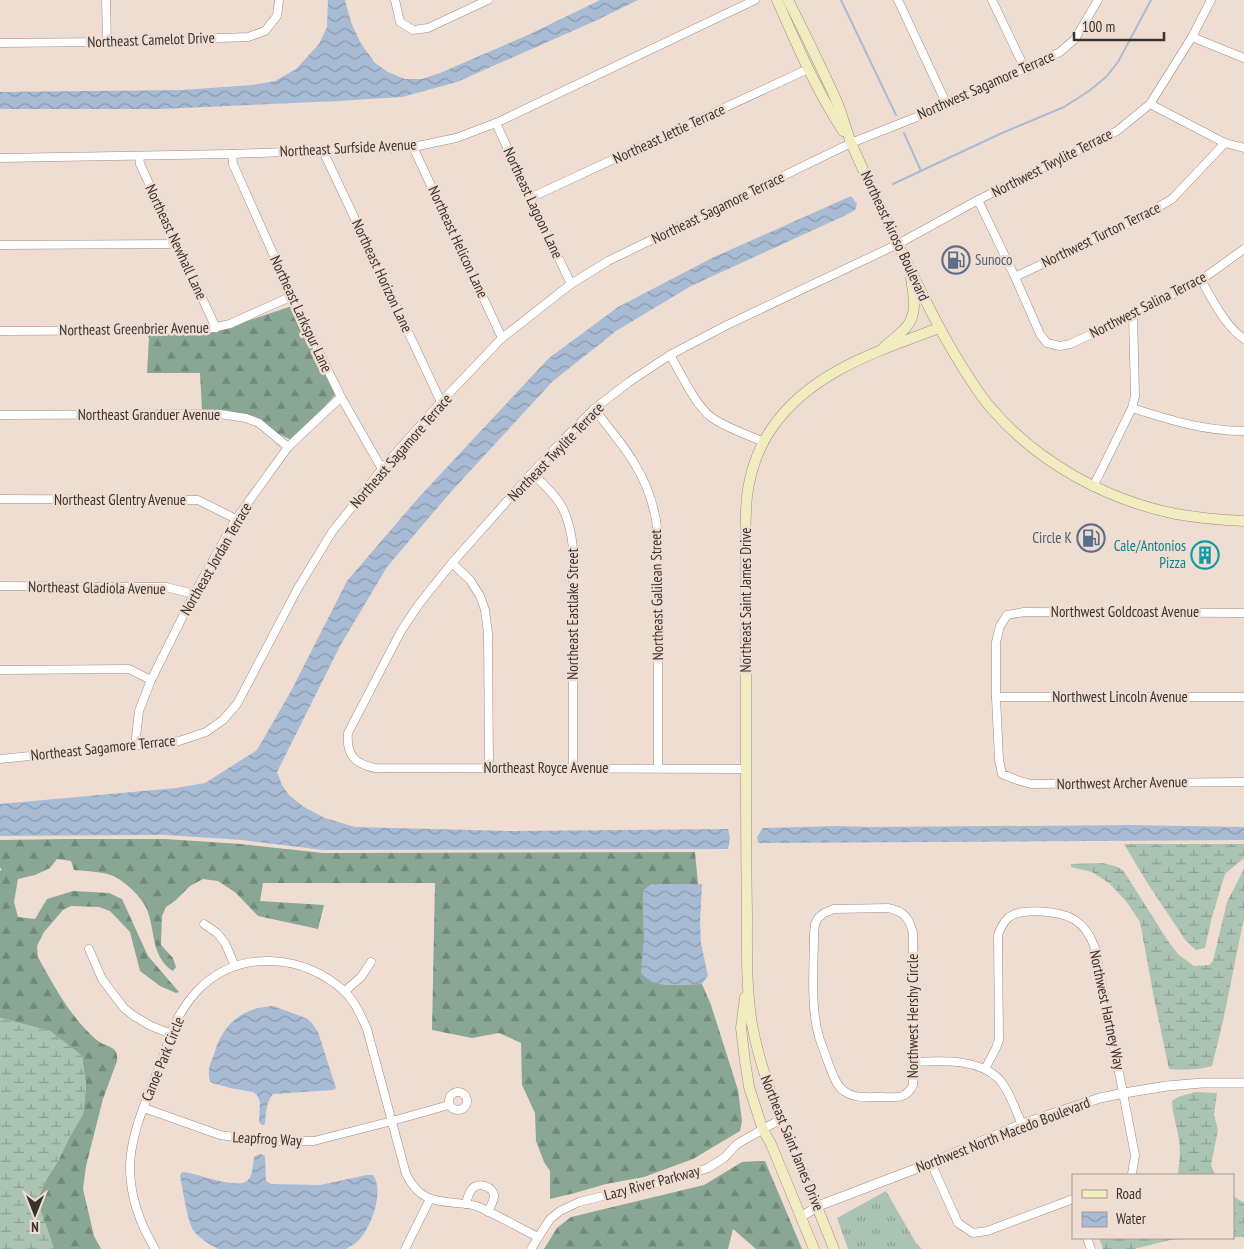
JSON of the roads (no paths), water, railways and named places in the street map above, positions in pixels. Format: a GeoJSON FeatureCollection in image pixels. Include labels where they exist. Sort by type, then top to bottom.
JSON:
{"type":"FeatureCollection","features":[{"type":"Feature","properties":{"kind":"main road","name":"Northeast Airoso Boulevard"},"geometry":{"type":"LineString","coordinates":[[777,0],[828,108],[851,143]]}},
{"type":"Feature","properties":{"kind":"main road","name":"Northeast Airoso Boulevard"},"geometry":{"type":"LineString","coordinates":[[788,0],[838,104],[851,143],[910,270],[939,328],[968,376],[992,409],[1022,439],[1046,458],[1063,470],[1093,486],[1133,502],[1176,514],[1218,520],[1244,521]]}},
{"type":"Feature","properties":{"kind":"main road"},"geometry":{"type":"LineString","coordinates":[[880,351],[908,324],[913,314],[914,302],[910,270]]}},
{"type":"Feature","properties":{"kind":"main road","name":"Northeast Saint James Drive"},"geometry":{"type":"LineString","coordinates":[[834,1249],[765,1078],[752,1022],[747,976],[747,496],[756,459],[770,430],[784,410],[829,375],[880,351],[939,328]]}},
{"type":"Feature","properties":{"kind":"main road","name":"Northeast Saint James Drive"},"geometry":{"type":"LineString","coordinates":[[747,976],[741,1028],[749,1087],[763,1130],[771,1144],[814,1249]]}},
{"type":"Feature","properties":{"kind":"street"},"geometry":{"type":"LineString","coordinates":[[106,0],[107,42]]}},
{"type":"Feature","properties":{"kind":"street","name":"Northeast Camelot Drive"},"geometry":{"type":"LineString","coordinates":[[0,43],[107,42],[248,37],[265,31],[277,16],[279,0]]}},
{"type":"Feature","properties":{"kind":"street"},"geometry":{"type":"LineString","coordinates":[[395,0],[400,22],[413,30],[428,28],[488,0]]}},
{"type":"Feature","properties":{"kind":"street","name":"Northeast Surfside Avenue"},"geometry":{"type":"LineString","coordinates":[[0,158],[232,154],[413,147],[456,138],[496,123],[756,0]]}},
{"type":"Feature","properties":{"kind":"street"},"geometry":{"type":"LineString","coordinates":[[898,0],[947,105]]}},
{"type":"Feature","properties":{"kind":"street"},"geometry":{"type":"LineString","coordinates":[[992,0],[1025,69]]}},
{"type":"Feature","properties":{"kind":"street","name":"Northwest Sagamore Terrace"},"geometry":{"type":"LineString","coordinates":[[851,143],[947,105],[1060,52],[1074,39],[1090,16],[1098,0]]}},
{"type":"Feature","properties":{"kind":"street","name":"Northwest Twylite Terrace"},"geometry":{"type":"LineString","coordinates":[[898,244],[978,200],[1117,131],[1150,104],[1192,37],[1211,0]]}},
{"type":"Feature","properties":{"kind":"street"},"geometry":{"type":"LineString","coordinates":[[1192,37],[1244,58]]}},
{"type":"Feature","properties":{"kind":"street","name":"Northeast Jettie Terrace"},"geometry":{"type":"LineString","coordinates":[[530,198],[808,69]]}},
{"type":"Feature","properties":{"kind":"street"},"geometry":{"type":"LineString","coordinates":[[1150,104],[1225,143],[1244,148]]}},
{"type":"Feature","properties":{"kind":"street","name":"Northeast Lagoon Lane"},"geometry":{"type":"LineString","coordinates":[[496,123],[572,284]]}},
{"type":"Feature","properties":{"kind":"street","name":"Northeast Sagamore Terrace"},"geometry":{"type":"LineString","coordinates":[[0,759],[179,742],[206,732],[223,720],[237,704],[298,588],[327,540],[382,469],[441,402],[502,338],[572,284],[608,261],[851,143]]}},
{"type":"Feature","properties":{"kind":"street","name":"Northwest Turton Terrace"},"geometry":{"type":"LineString","coordinates":[[1014,277],[1136,220],[1172,200],[1225,143]]}},
{"type":"Feature","properties":{"kind":"street","name":"Northeast Helicon Lane"},"geometry":{"type":"LineString","coordinates":[[413,147],[502,338]]}},
{"type":"Feature","properties":{"kind":"street","name":"Northeast Horizon Lane"},"geometry":{"type":"LineString","coordinates":[[323,150],[441,402]]}},
{"type":"Feature","properties":{"kind":"street","name":"Northeast Larkspur Lane"},"geometry":{"type":"LineString","coordinates":[[232,154],[232,164],[292,296],[341,397],[382,469]]}},
{"type":"Feature","properties":{"kind":"street","name":"Northeast Newhall Lane"},"geometry":{"type":"LineString","coordinates":[[140,156],[140,164],[216,328]]}},
{"type":"Feature","properties":{"kind":"street"},"geometry":{"type":"LineString","coordinates":[[978,200],[1014,277]]}},
{"type":"Feature","properties":{"kind":"street"},"geometry":{"type":"LineString","coordinates":[[0,245],[176,244]]}},
{"type":"Feature","properties":{"kind":"street","name":"Northeast Twylite Terrace"},"geometry":{"type":"LineString","coordinates":[[351,754],[348,734],[401,631],[419,604],[452,563],[532,473],[594,409],[629,382],[670,355],[736,321],[898,244]]}},
{"type":"Feature","properties":{"kind":"street","name":"Northwest Salina Terrace"},"geometry":{"type":"LineString","coordinates":[[1014,277],[1040,334],[1048,343],[1060,346],[1070,344],[1133,315],[1201,280],[1244,249]]}},
{"type":"Feature","properties":{"kind":"street"},"geometry":{"type":"LineString","coordinates":[[1201,280],[1226,322],[1244,339]]}},
{"type":"Feature","properties":{"kind":"street","name":"Northeast Greenbrier Avenue"},"geometry":{"type":"LineString","coordinates":[[0,331],[203,330],[230,324],[292,296]]}},
{"type":"Feature","properties":{"kind":"street"},"geometry":{"type":"LineString","coordinates":[[1093,486],[1132,408],[1135,396],[1133,315]]}},
{"type":"Feature","properties":{"kind":"street"},"geometry":{"type":"LineString","coordinates":[[670,355],[696,399],[711,417],[764,442]]}},
{"type":"Feature","properties":{"kind":"street","name":"Northeast Jordan Terrace"},"geometry":{"type":"LineString","coordinates":[[136,746],[139,710],[151,680],[194,594],[236,519],[288,447],[341,397]]}},
{"type":"Feature","properties":{"kind":"street"},"geometry":{"type":"LineString","coordinates":[[1132,408],[1200,428],[1244,431]]}},
{"type":"Feature","properties":{"kind":"street","name":"Northeast Galilean Street"},"geometry":{"type":"LineString","coordinates":[[594,409],[628,452],[639,470],[647,488],[655,516],[658,550],[658,768]]}},
{"type":"Feature","properties":{"kind":"street","name":"Northeast Granduer Avenue"},"geometry":{"type":"LineString","coordinates":[[0,415],[220,414],[246,418],[259,423],[288,447]]}},
{"type":"Feature","properties":{"kind":"street","name":"Northeast Eastlake Street"},"geometry":{"type":"LineString","coordinates":[[532,473],[552,491],[562,506],[572,534],[573,769]]}},
{"type":"Feature","properties":{"kind":"street","name":"Northeast Glentry Avenue"},"geometry":{"type":"LineString","coordinates":[[0,499],[198,500],[236,519]]}},
{"type":"Feature","properties":{"kind":"street"},"geometry":{"type":"LineString","coordinates":[[452,563],[470,580],[486,610],[488,633],[489,768]]}},
{"type":"Feature","properties":{"kind":"street","name":"Northeast Gladiola Avenue"},"geometry":{"type":"LineString","coordinates":[[0,586],[166,587],[194,594]]}},
{"type":"Feature","properties":{"kind":"street","name":"Northwest Goldcoast Avenue"},"geometry":{"type":"LineString","coordinates":[[996,697],[996,642],[1000,626],[1007,615],[1024,612],[1244,613]]}},
{"type":"Feature","properties":{"kind":"street"},"geometry":{"type":"LineString","coordinates":[[0,670],[129,669],[151,680]]}},
{"type":"Feature","properties":{"kind":"street","name":"Northwest Lincoln Avenue"},"geometry":{"type":"LineString","coordinates":[[996,697],[1244,697]]}},
{"type":"Feature","properties":{"kind":"street","name":"Northwest Archer Avenue"},"geometry":{"type":"LineString","coordinates":[[996,697],[999,760],[1002,774],[1016,780],[1031,784],[1244,782]]}},
{"type":"Feature","properties":{"kind":"street","name":"Northeast Royce Avenue"},"geometry":{"type":"LineString","coordinates":[[351,754],[364,766],[375,768],[746,769]]}},
{"type":"Feature","properties":{"kind":"street","name":"Northwest Hershy Circle"},"geometry":{"type":"LineString","coordinates":[[888,908],[897,910],[910,922],[913,933],[913,1062],[913,1085],[907,1094],[899,1097],[859,1097],[842,1090],[834,1078],[819,1036],[814,1000],[815,924],[824,913],[834,909],[888,908]]}},
{"type":"Feature","properties":{"kind":"street","name":"Northwest Hartney Way"},"geometry":{"type":"LineString","coordinates":[[985,1069],[999,1040],[998,935],[1001,926],[1008,918],[1024,912],[1054,912],[1065,914],[1084,927],[1096,948],[1124,1093]]}},
{"type":"Feature","properties":{"kind":"street"},"geometry":{"type":"LineString","coordinates":[[204,924],[218,933],[225,943],[235,966]]}},
{"type":"Feature","properties":{"kind":"street"},"geometry":{"type":"LineString","coordinates":[[90,949],[102,979],[124,1008],[151,1026],[172,1034]]}},
{"type":"Feature","properties":{"kind":"street","name":"Canoe Park Circle"},"geometry":{"type":"LineString","coordinates":[[155,1249],[137,1213],[132,1191],[130,1170],[134,1136],[172,1034],[188,1002],[203,986],[220,974],[235,966],[254,962],[271,960],[304,966],[322,974],[345,991],[359,1010],[367,1029],[406,1174],[411,1184],[430,1199]]}},
{"type":"Feature","properties":{"kind":"street"},"geometry":{"type":"LineString","coordinates":[[345,991],[361,977],[371,962]]}},
{"type":"Feature","properties":{"kind":"street"},"geometry":{"type":"LineString","coordinates":[[913,1062],[974,1064],[985,1069],[999,1079],[1006,1089],[1022,1124]]}},
{"type":"Feature","properties":{"kind":"street","name":"Northwest North Macedo Boulevard"},"geometry":{"type":"LineString","coordinates":[[802,1217],[818,1206],[931,1163],[1022,1124],[1100,1098],[1167,1086],[1244,1083]]}},
{"type":"Feature","properties":{"kind":"street"},"geometry":{"type":"LineString","coordinates":[[1124,1093],[1135,1155],[1132,1174]]}},
{"type":"Feature","properties":{"kind":"street","name":"Leapfrog Way"},"geometry":{"type":"LineString","coordinates":[[144,1108],[220,1135],[261,1141],[314,1141],[449,1106]]}},
{"type":"Feature","properties":{"kind":"street","name":"Lazy River Parkway"},"geometry":{"type":"LineString","coordinates":[[530,1249],[550,1219],[560,1211],[579,1202],[686,1176],[708,1168],[724,1158],[737,1144],[780,1119]]}},
{"type":"Feature","properties":{"kind":"street"},"geometry":{"type":"LineString","coordinates":[[931,1163],[958,1224],[973,1233],[987,1231],[1072,1199]]}},
{"type":"Feature","properties":{"kind":"street"},"geometry":{"type":"LineString","coordinates":[[466,1204],[472,1188],[482,1186],[490,1189],[494,1195],[488,1212]]}},
{"type":"Feature","properties":{"kind":"street"},"geometry":{"type":"LineString","coordinates":[[405,1249],[430,1199],[439,1202],[477,1206],[538,1237]]}},
{"type":"Feature","properties":{"kind":"water"},"geometry":{"type":"Polygon","coordinates":[[[328,0],[345,0],[351,22],[360,42],[375,63],[388,72],[405,79],[422,79],[530,34],[600,0],[638,0],[457,82],[402,97],[160,109],[0,109],[0,92],[182,90],[252,85],[275,81],[296,69],[319,44],[327,27],[328,0]]]}},
{"type":"Feature","properties":{"kind":"water"},"geometry":{"type":"Polygon","coordinates":[[[851,196],[857,204],[855,210],[691,286],[616,331],[552,382],[449,494],[387,567],[340,646],[277,772],[282,785],[289,795],[304,807],[325,818],[355,827],[512,831],[728,829],[730,838],[728,849],[323,850],[242,840],[165,835],[0,836],[0,804],[176,788],[205,783],[257,750],[291,691],[347,581],[420,496],[549,358],[618,307],[714,257],[851,196]]]}},
{"type":"Feature","properties":{"kind":"water"},"geometry":{"type":"Polygon","coordinates":[[[1131,825],[1244,827],[1244,840],[758,843],[757,837],[763,828],[1131,825]]]}},
{"type":"Feature","properties":{"kind":"water"},"geometry":{"type":"Polygon","coordinates":[[[652,884],[702,884],[701,943],[708,976],[702,984],[665,985],[650,982],[641,973],[644,934],[644,890],[652,884]]]}},
{"type":"Feature","properties":{"kind":"water"},"geometry":{"type":"Polygon","coordinates":[[[273,1006],[306,1018],[311,1022],[318,1032],[336,1088],[333,1090],[273,1094],[268,1104],[265,1123],[262,1125],[259,1122],[260,1102],[257,1095],[253,1092],[212,1083],[209,1071],[218,1043],[228,1026],[243,1014],[252,1010],[273,1006]]]}},
{"type":"Feature","properties":{"kind":"water"},"geometry":{"type":"Polygon","coordinates":[[[261,1154],[265,1156],[266,1181],[271,1184],[320,1185],[373,1175],[378,1191],[377,1200],[371,1220],[362,1237],[346,1249],[218,1249],[201,1238],[193,1230],[189,1219],[180,1176],[182,1172],[226,1182],[243,1183],[251,1175],[254,1157],[261,1154]]]}},
{"type":"Feature","properties":{"kind":"waterway"},"geometry":{"type":"LineString","coordinates":[[841,0],[896,115]]}},
{"type":"Feature","properties":{"kind":"waterway"},"geometry":{"type":"LineString","coordinates":[[893,184],[1002,133],[1064,107],[1089,91],[1106,77],[1118,62],[1151,0]]}},
{"type":"Feature","properties":{"kind":"waterway"},"geometry":{"type":"LineString","coordinates":[[904,133],[921,171]]}},
{"type":"Feature","properties":{"kind":"place","name":"Sunoco"},"geometry":{"type":"Point","coordinates":[956,260]}},
{"type":"Feature","properties":{"kind":"place","name":"Circle K"},"geometry":{"type":"Point","coordinates":[1091,538]}},
{"type":"Feature","properties":{"kind":"place","name":"Cale/Antonios Pizza"},"geometry":{"type":"Point","coordinates":[1205,555]}}]}
